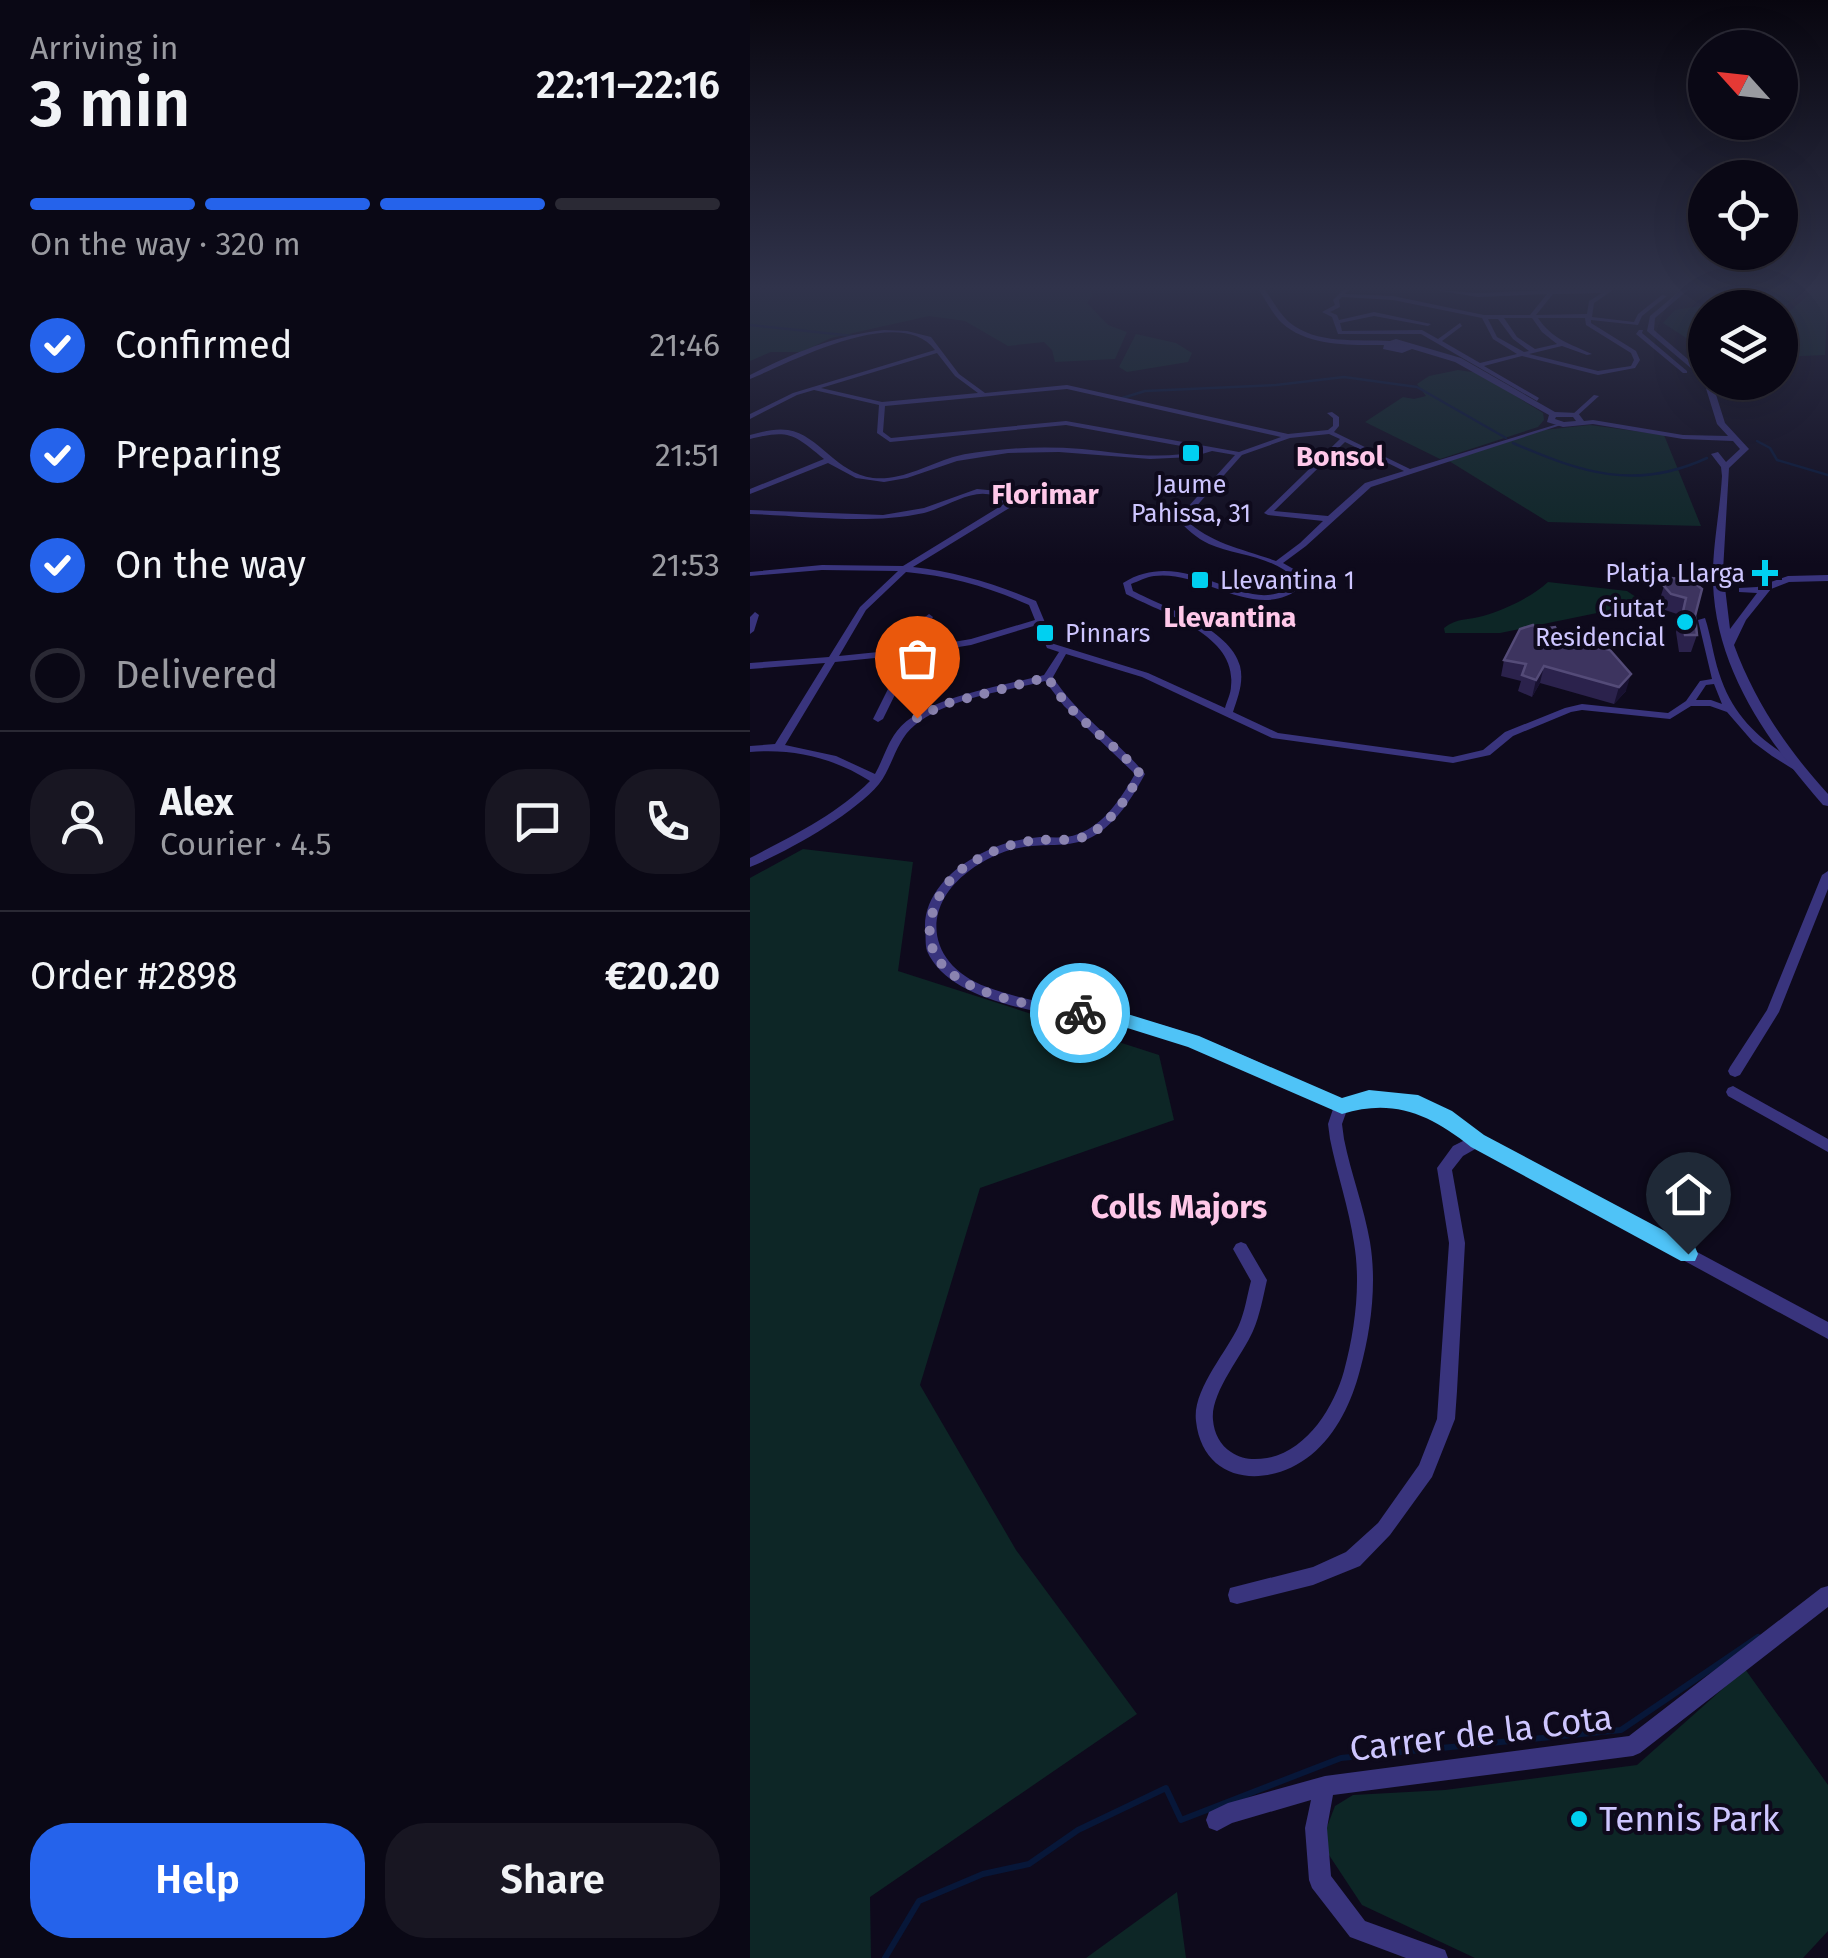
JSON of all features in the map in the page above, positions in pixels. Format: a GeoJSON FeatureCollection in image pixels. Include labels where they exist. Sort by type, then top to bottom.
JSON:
{"type":"FeatureCollection","features":[{"type":"Feature","properties":{"kind":"street"},"geometry":{"type":"LineString","coordinates":[[750,416],[835,381]]}},
{"type":"Feature","properties":{"kind":"street"},"geometry":{"type":"LineString","coordinates":[[964,381],[982,393]]}},
{"type":"Feature","properties":{"kind":"street"},"geometry":{"type":"LineString","coordinates":[[1491,381],[1551,421]]}},
{"type":"Feature","properties":{"kind":"street"},"geometry":{"type":"LineString","coordinates":[[1511,381],[1537,398]]}},
{"type":"Feature","properties":{"kind":"street"},"geometry":{"type":"LineString","coordinates":[[813,388],[882,404],[1067,387],[1290,436]]}},
{"type":"Feature","properties":{"kind":"street"},"geometry":{"type":"LineString","coordinates":[[1578,418],[1596,396]]}},
{"type":"Feature","properties":{"kind":"street"},"geometry":{"type":"LineString","coordinates":[[1713,400],[1721,424],[1745,449],[1725,467],[1718,577],[1730,646],[1770,740],[1828,802]]}},
{"type":"Feature","properties":{"kind":"street"},"geometry":{"type":"LineString","coordinates":[[882,404],[880,433],[890,440],[1066,423],[1240,454],[1290,436],[1330,432],[1407,470]]}},
{"type":"Feature","properties":{"kind":"street"},"geometry":{"type":"LineString","coordinates":[[1330,413],[1336,416],[1336,426],[1330,432]]}},
{"type":"Feature","properties":{"kind":"street"},"geometry":{"type":"LineString","coordinates":[[1278,563],[1312,540],[1343,503],[1368,484],[1551,421],[1578,418],[1683,437],[1733,440]]}},
{"type":"Feature","properties":{"kind":"street"},"geometry":{"type":"LineString","coordinates":[[1706,440],[1721,424]]}},
{"type":"Feature","properties":{"kind":"street"},"geometry":{"type":"LineString","coordinates":[[750,437],[791,433],[826,461],[862,478],[886,480],[956,459],[998,452],[1071,449],[1166,455],[1209,450]]}},
{"type":"Feature","properties":{"kind":"street"},"geometry":{"type":"LineString","coordinates":[[1330,519],[1268,513],[1344,438]]}},
{"type":"Feature","properties":{"kind":"street"},"geometry":{"type":"LineString","coordinates":[[1706,440],[1725,467]]}},
{"type":"Feature","properties":{"kind":"street"},"geometry":{"type":"LineString","coordinates":[[1228,714],[1238,683],[1229,648],[1196,626],[1128,592],[1127,583],[1137,575],[1167,570],[1252,596],[1274,598],[1288,593],[1300,582],[1298,575],[1278,563],[1220,548],[1182,519],[1240,454]]}},
{"type":"Feature","properties":{"kind":"street"},"geometry":{"type":"LineString","coordinates":[[1715,454],[1736,455]]}},
{"type":"Feature","properties":{"kind":"street"},"geometry":{"type":"LineString","coordinates":[[753,487],[826,461]]}},
{"type":"Feature","properties":{"kind":"street"},"geometry":{"type":"LineString","coordinates":[[750,512],[897,516],[985,490],[1007,501],[999,512],[904,569],[852,621],[779,746]]}},
{"type":"Feature","properties":{"kind":"street"},"geometry":{"type":"LineString","coordinates":[[750,574],[848,564],[969,580],[1034,603],[1050,646],[1145,675],[1276,736],[1453,760],[1486,753],[1509,734],[1582,706],[1670,716],[1689,703],[1703,683],[1717,681]]}},
{"type":"Feature","properties":{"kind":"street"},"geometry":{"type":"LineString","coordinates":[[1718,577],[1753,598],[1752,608]]}},
{"type":"Feature","properties":{"kind":"street"},"geometry":{"type":"LineString","coordinates":[[1743,590],[1758,590],[1788,579],[1828,578]]}},
{"type":"Feature","properties":{"kind":"street"},"geometry":{"type":"LineString","coordinates":[[1730,646],[1737,619],[1752,608],[1768,585]]}},
{"type":"Feature","properties":{"kind":"street"},"geometry":{"type":"LineString","coordinates":[[1720,601],[1736,609],[1752,608]]}},
{"type":"Feature","properties":{"kind":"street"},"geometry":{"type":"LineString","coordinates":[[750,631],[755,615]]}},
{"type":"Feature","properties":{"kind":"street"},"geometry":{"type":"LineString","coordinates":[[878,720],[930,617]]}},
{"type":"Feature","properties":{"kind":"street"},"geometry":{"type":"LineString","coordinates":[[1702,620],[1717,681],[1730,710],[1746,734],[1800,770]]}},
{"type":"Feature","properties":{"kind":"street"},"geometry":{"type":"LineString","coordinates":[[750,666],[997,638],[1041,621]]}},
{"type":"Feature","properties":{"kind":"street"},"geometry":{"type":"LineString","coordinates":[[750,862],[850,804],[878,780],[896,736],[917,718],[945,704],[1048,677],[1062,652]]}},
{"type":"Feature","properties":{"kind":"street"},"geometry":{"type":"LineString","coordinates":[[1048,677],[1063,703],[1118,748],[1140,774],[1132,790],[1090,834],[1070,840],[1024,841],[968,865],[952,878],[932,914],[928,934],[934,951],[951,972],[989,995],[1153,1028],[1342,1106],[1369,1098],[1404,1100],[1446,1116],[1477,1141],[1828,1330]]}},
{"type":"Feature","properties":{"kind":"street"},"geometry":{"type":"LineString","coordinates":[[1689,703],[1711,703],[1730,710]]}},
{"type":"Feature","properties":{"kind":"street"},"geometry":{"type":"LineString","coordinates":[[1746,734],[1770,740]]}},
{"type":"Feature","properties":{"kind":"street"},"geometry":{"type":"LineString","coordinates":[[750,749],[779,746],[816,754],[878,780]]}},
{"type":"Feature","properties":{"kind":"street"},"geometry":{"type":"LineString","coordinates":[[1734,1072],[1773,1012],[1828,875]]}},
{"type":"Feature","properties":{"kind":"street"},"geometry":{"type":"LineString","coordinates":[[1732,1092],[1828,1146]]}},
{"type":"Feature","properties":{"kind":"street"},"geometry":{"type":"LineString","coordinates":[[1240,1249],[1259,1280],[1248,1324],[1220,1380],[1205,1400],[1203,1418],[1209,1444],[1223,1461],[1243,1469],[1261,1470],[1280,1465],[1306,1448],[1333,1416],[1352,1371],[1363,1248],[1337,1142],[1335,1124],[1342,1106]]}},
{"type":"Feature","properties":{"kind":"street"},"geometry":{"type":"LineString","coordinates":[[1237,1595],[1313,1576],[1353,1558],[1384,1530],[1426,1471],[1446,1419],[1449,1391],[1457,1243],[1444,1168],[1458,1151],[1477,1141]]}},
{"type":"Feature","properties":{"kind":"street","name":"Carrer de la Cota"},"geometry":{"type":"LineString","coordinates":[[1218,1820],[1325,1786],[1633,1746],[1825,1602]]}},
{"type":"Feature","properties":{"kind":"street"},"geometry":{"type":"LineString","coordinates":[[1325,1786],[1316,1828],[1320,1880],[1358,1929],[1438,1958]]}},
{"type":"Feature","properties":{"kind":"green space"},"geometry":{"type":"Polygon","coordinates":[[[1492,381],[1543,413],[1544,420],[1538,427],[1440,459],[1365,422],[1403,397],[1426,396],[1417,384],[1492,381]]]}},
{"type":"Feature","properties":{"kind":"green space"},"geometry":{"type":"Polygon","coordinates":[[[1590,425],[1664,435],[1701,526],[1548,522],[1449,461],[1544,430],[1590,425]]]}},
{"type":"Feature","properties":{"kind":"green space"},"geometry":{"type":"Polygon","coordinates":[[[1548,582],[1627,591],[1636,597],[1631,606],[1500,633],[1445,633],[1444,628],[1453,622],[1509,607],[1548,582]]]}},
{"type":"Feature","properties":{"kind":"green space"},"geometry":{"type":"Polygon","coordinates":[[[803,849],[913,862],[898,971],[1159,1055],[1174,1120],[980,1188],[920,1385],[1016,1550],[1137,1714],[870,1897],[871,1958],[750,1958],[750,878],[803,849]]]}},
{"type":"Feature","properties":{"kind":"green space","name":"Tennis Park"},"geometry":{"type":"Polygon","coordinates":[[[1745,1669],[1828,1785],[1828,1931],[1803,1958],[1475,1958],[1362,1905],[1327,1852],[1325,1832],[1335,1806],[1353,1795],[1445,1790],[1637,1765],[1745,1669]]]}},
{"type":"Feature","properties":{"kind":"green space"},"geometry":{"type":"Polygon","coordinates":[[[1177,1892],[1186,1958],[1086,1958],[1177,1892]]]}},
{"type":"Feature","properties":{"kind":"building"},"geometry":{"type":"Polygon","coordinates":[[[1671,578],[1691,580],[1702,589],[1695,616],[1697,635],[1685,635],[1682,616],[1686,598],[1671,594],[1664,586],[1671,578]]]}},
{"type":"Feature","properties":{"kind":"building"},"geometry":{"type":"Polygon","coordinates":[[[1533,625],[1545,640],[1548,628],[1555,627],[1558,633],[1578,635],[1577,641],[1610,650],[1631,674],[1619,687],[1544,666],[1536,680],[1522,675],[1526,664],[1504,660],[1520,629],[1533,625]]]}},
{"type":"Feature","properties":{"kind":"waterway"},"geometry":{"type":"LineString","coordinates":[[1119,399],[1145,391],[1307,381]]}},
{"type":"Feature","properties":{"kind":"waterway"},"geometry":{"type":"LineString","coordinates":[[1376,381],[1417,387],[1506,438]]}},
{"type":"Feature","properties":{"kind":"waterway"},"geometry":{"type":"LineString","coordinates":[[1757,441],[1770,448],[1777,460],[1828,475]]}},
{"type":"Feature","properties":{"kind":"waterway"},"geometry":{"type":"LineString","coordinates":[[1513,443],[1586,470],[1633,476],[1681,468],[1707,458]]}},
{"type":"Feature","properties":{"kind":"waterway"},"geometry":{"type":"LineString","coordinates":[[885,1958],[919,1901],[983,1874],[1029,1864],[1078,1830],[1166,1788],[1181,1820],[1341,1758],[1621,1730],[1758,1637]]}},
{"type":"Feature","properties":{"kind":"way so far"},"geometry":{"type":"LineString","coordinates":[[917,718],[945,704],[1048,677],[1063,703],[1118,748],[1140,774],[1132,790],[1090,834],[1070,840],[1024,841],[1000,848],[952,878],[932,914],[928,934],[934,951],[951,972],[970,986],[1011,1001],[1080,1013]]}},
{"type":"Feature","properties":{"kind":"place","name":"Jaume Pahissa, 31"},"geometry":{"type":"Point","coordinates":[1191,453]}},
{"type":"Feature","properties":{"kind":"place","name":"Platja Llarga"},"geometry":{"type":"Point","coordinates":[1765,573]}},
{"type":"Feature","properties":{"kind":"place","name":"Llevantina 1"},"geometry":{"type":"Point","coordinates":[1200,580]}},
{"type":"Feature","properties":{"kind":"place","name":"Ciutat Residencial"},"geometry":{"type":"Point","coordinates":[1685,622]}},
{"type":"Feature","properties":{"kind":"place","name":"Pinnars"},"geometry":{"type":"Point","coordinates":[1045,633]}},
{"type":"Feature","properties":{"kind":"place","name":"Tennis Park"},"geometry":{"type":"Point","coordinates":[1579,1819]}},
{"type":"Feature","properties":{"kind":"district","name":"Bonsol"},"geometry":{"type":"Point","coordinates":[1340,456]}},
{"type":"Feature","properties":{"kind":"district","name":"Florimar"},"geometry":{"type":"Point","coordinates":[1045,494]}},
{"type":"Feature","properties":{"kind":"district","name":"Llevantina"},"geometry":{"type":"Point","coordinates":[1230,617]}},
{"type":"Feature","properties":{"kind":"district","name":"Colls Majors"},"geometry":{"type":"Point","coordinates":[1179,1207]}},
{"type":"Feature","properties":{"kind":"route"},"geometry":{"type":"LineString","coordinates":[[1080,1013],[1121,1019],[1193,1041],[1342,1106],[1369,1098],[1418,1103],[1446,1116],[1477,1141],[1688,1254]]}}]}
